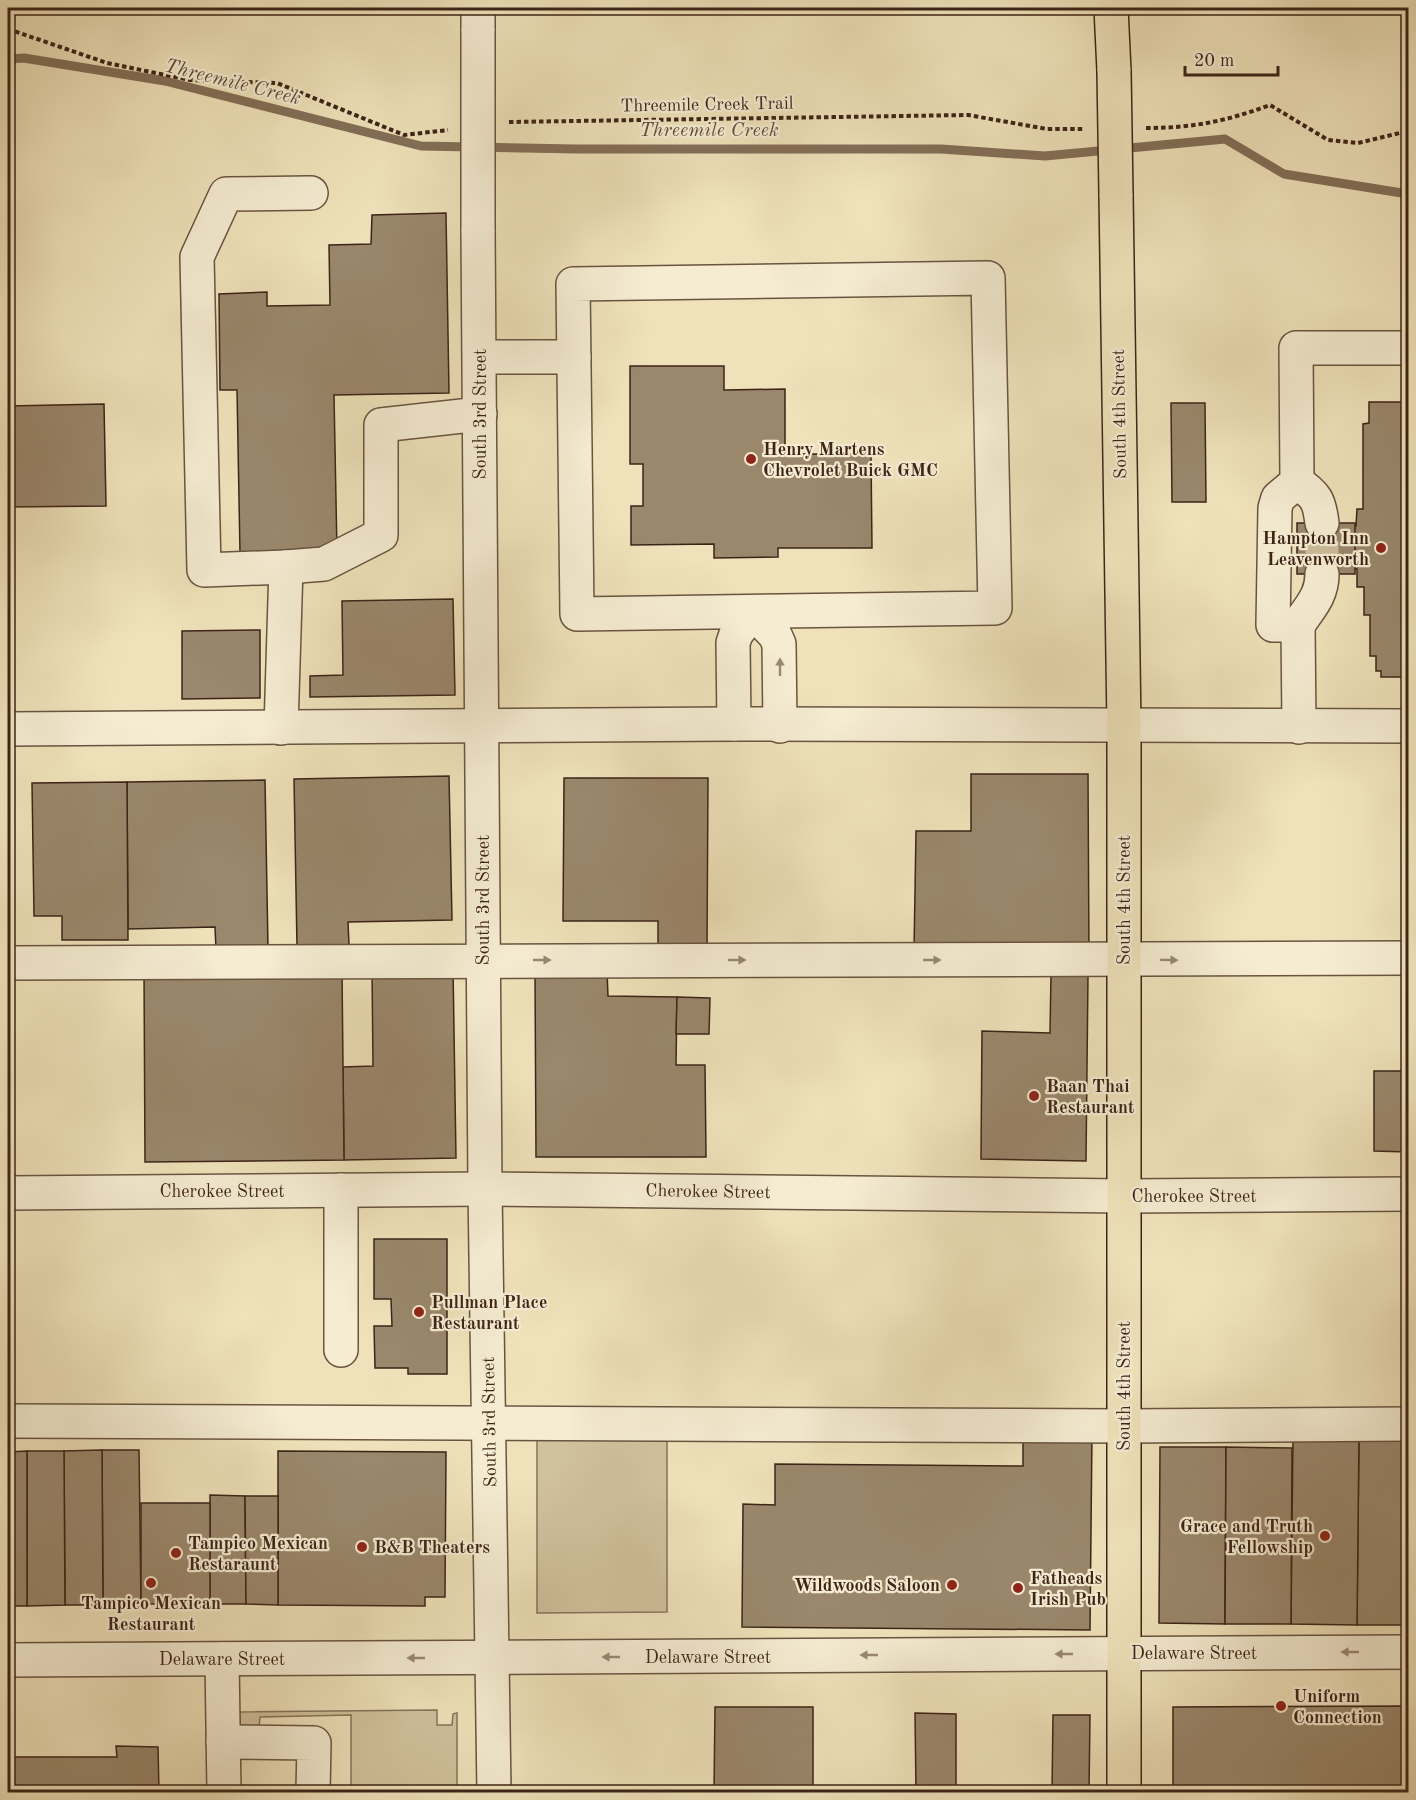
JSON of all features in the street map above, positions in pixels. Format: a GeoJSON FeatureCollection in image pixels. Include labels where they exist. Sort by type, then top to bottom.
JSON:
{"type":"FeatureCollection","features":[{"type":"Feature","properties":{"kind":"highway","name":"South 4th Street"},"geometry":{"type":"LineString","coordinates":[[1111,8],[1114,71],[1124,726],[1125,1196],[1122,1654],[1124,1792]]}},
{"type":"Feature","properties":{"kind":"street","name":"South 3rd Street"},"geometry":{"type":"LineString","coordinates":[[478,19],[484,1189],[494,1792]]}},
{"type":"Feature","properties":{"kind":"street"},"geometry":{"type":"LineString","coordinates":[[310,193],[226,194],[197,257],[204,570],[324,564],[381,535],[381,424],[480,414]]}},
{"type":"Feature","properties":{"kind":"street"},"geometry":{"type":"LineString","coordinates":[[988,278],[994,608],[753,612],[577,614],[573,284],[988,278]]}},
{"type":"Feature","properties":{"kind":"street"},"geometry":{"type":"LineString","coordinates":[[1297,482],[1296,348],[1408,348]]}},
{"type":"Feature","properties":{"kind":"street"},"geometry":{"type":"LineString","coordinates":[[480,357],[574,357]]}},
{"type":"Feature","properties":{"kind":"street"},"geometry":{"type":"LineString","coordinates":[[1297,482],[1312,493],[1319,502],[1322,523]]}},
{"type":"Feature","properties":{"kind":"street"},"geometry":{"type":"LineString","coordinates":[[1297,482],[1278,498],[1275,508],[1273,625],[1298,625]]}},
{"type":"Feature","properties":{"kind":"street"},"geometry":{"type":"LineString","coordinates":[[281,728],[286,567]]}},
{"type":"Feature","properties":{"kind":"street"},"geometry":{"type":"LineString","coordinates":[[1299,726],[1298,625],[1322,589],[1322,574]]}},
{"type":"Feature","properties":{"kind":"street"},"geometry":{"type":"LineString","coordinates":[[753,612],[780,644],[780,726]]}},
{"type":"Feature","properties":{"kind":"street"},"geometry":{"type":"LineString","coordinates":[[735,724],[734,643],[736,634],[753,612]]}},
{"type":"Feature","properties":{"kind":"street"},"geometry":{"type":"LineString","coordinates":[[8,729],[735,724],[780,726],[1408,726]]}},
{"type":"Feature","properties":{"kind":"street"},"geometry":{"type":"LineString","coordinates":[[8,963],[1408,958]]}},
{"type":"Feature","properties":{"kind":"street","name":"Cherokee Street"},"geometry":{"type":"LineString","coordinates":[[8,1193],[484,1189],[1125,1196],[1408,1194]]}},
{"type":"Feature","properties":{"kind":"street"},"geometry":{"type":"LineString","coordinates":[[341,1190],[341,1350]]}},
{"type":"Feature","properties":{"kind":"street"},"geometry":{"type":"LineString","coordinates":[[8,1421],[1124,1426],[1408,1425]]}},
{"type":"Feature","properties":{"kind":"street","name":"Delaware Street"},"geometry":{"type":"LineString","coordinates":[[8,1660],[1408,1652]]}},
{"type":"Feature","properties":{"kind":"street"},"geometry":{"type":"LineString","coordinates":[[222,1659],[224,1792]]}},
{"type":"Feature","properties":{"kind":"street"},"geometry":{"type":"LineString","coordinates":[[224,1743],[314,1743],[313,1792]]}},
{"type":"Feature","properties":{"kind":"path"},"geometry":{"type":"LineString","coordinates":[[8,29],[107,63],[190,80],[277,83],[404,135],[449,129]]}},
{"type":"Feature","properties":{"kind":"path"},"geometry":{"type":"LineString","coordinates":[[1140,128],[1186,128],[1229,120],[1270,105],[1328,140],[1358,143],[1408,131]]}},
{"type":"Feature","properties":{"kind":"path","name":"Threemile Creek Trail"},"geometry":{"type":"LineString","coordinates":[[505,122],[528,119],[968,115],[1047,129],[1094,129]]}},
{"type":"Feature","properties":{"kind":"shaded area"},"geometry":{"type":"Polygon","coordinates":[[[667,1431],[667,1612],[537,1613],[537,1434],[667,1431]]]}},
{"type":"Feature","properties":{"kind":"shaded area"},"geometry":{"type":"Polygon","coordinates":[[[437,1710],[437,1725],[452,1725],[453,1714],[457,1713],[457,1792],[351,1792],[351,1715],[260,1717],[258,1738],[240,1732],[237,1712],[437,1710]]]}},
{"type":"Feature","properties":{"kind":"building"},"geometry":{"type":"Polygon","coordinates":[[[446,213],[449,393],[334,395],[337,552],[240,553],[237,390],[220,390],[219,294],[267,292],[267,306],[330,305],[329,245],[371,244],[372,215],[446,213]]]}},
{"type":"Feature","properties":{"kind":"building","name":"Henry Martens Chevrolet Buick GMC"},"geometry":{"type":"Polygon","coordinates":[[[630,366],[724,366],[724,390],[785,389],[785,454],[871,454],[872,548],[778,548],[778,557],[714,558],[714,544],[631,545],[631,506],[643,506],[643,464],[630,464],[630,366]]]}},
{"type":"Feature","properties":{"kind":"building","name":"Hampton Inn Leavenworth"},"geometry":{"type":"Polygon","coordinates":[[[1369,402],[1408,402],[1408,677],[1381,677],[1381,671],[1376,671],[1376,656],[1370,656],[1370,615],[1364,615],[1364,587],[1357,587],[1357,569],[1354,569],[1354,526],[1356,526],[1357,509],[1363,509],[1363,424],[1369,423],[1369,402]]]}},
{"type":"Feature","properties":{"kind":"building"},"geometry":{"type":"Polygon","coordinates":[[[1171,403],[1205,403],[1206,502],[1172,502],[1171,403]]]}},
{"type":"Feature","properties":{"kind":"building"},"geometry":{"type":"Polygon","coordinates":[[[104,404],[106,506],[8,507],[8,406],[104,404]]]}},
{"type":"Feature","properties":{"kind":"building"},"geometry":{"type":"Polygon","coordinates":[[[1297,523],[1355,523],[1355,574],[1297,574],[1297,523]]]}},
{"type":"Feature","properties":{"kind":"building"},"geometry":{"type":"Polygon","coordinates":[[[453,599],[455,695],[310,697],[310,676],[343,675],[342,601],[453,599]]]}},
{"type":"Feature","properties":{"kind":"building"},"geometry":{"type":"Polygon","coordinates":[[[260,630],[260,698],[182,699],[182,631],[260,630]]]}},
{"type":"Feature","properties":{"kind":"building"},"geometry":{"type":"Polygon","coordinates":[[[971,774],[1088,774],[1089,957],[914,951],[916,831],[971,831],[971,774]]]}},
{"type":"Feature","properties":{"kind":"building"},"geometry":{"type":"Polygon","coordinates":[[[449,776],[452,920],[348,922],[349,945],[297,946],[294,779],[449,776]]]}},
{"type":"Feature","properties":{"kind":"building"},"geometry":{"type":"Polygon","coordinates":[[[564,778],[708,778],[707,950],[658,950],[658,921],[563,921],[564,778]]]}},
{"type":"Feature","properties":{"kind":"building"},"geometry":{"type":"Polygon","coordinates":[[[265,780],[268,948],[216,949],[215,927],[128,929],[127,782],[265,780]]]}},
{"type":"Feature","properties":{"kind":"building"},"geometry":{"type":"Polygon","coordinates":[[[127,782],[128,940],[62,940],[62,916],[34,916],[32,783],[127,782]]]}},
{"type":"Feature","properties":{"kind":"building"},"geometry":{"type":"Polygon","coordinates":[[[453,967],[456,1158],[344,1160],[343,1067],[373,1066],[372,968],[453,967]]]}},
{"type":"Feature","properties":{"kind":"building"},"geometry":{"type":"Polygon","coordinates":[[[144,970],[342,970],[344,1160],[145,1162],[144,970]]]}},
{"type":"Feature","properties":{"kind":"building"},"geometry":{"type":"Polygon","coordinates":[[[535,971],[607,971],[608,996],[677,997],[676,1065],[705,1065],[706,1157],[536,1157],[535,971]]]}},
{"type":"Feature","properties":{"kind":"building","name":"Baan Thai Restaurant"},"geometry":{"type":"Polygon","coordinates":[[[1051,975],[1088,976],[1086,1161],[981,1159],[982,1031],[1050,1033],[1051,975]]]}},
{"type":"Feature","properties":{"kind":"building"},"geometry":{"type":"Polygon","coordinates":[[[677,997],[710,998],[709,1034],[676,1034],[677,997]]]}},
{"type":"Feature","properties":{"kind":"building"},"geometry":{"type":"Polygon","coordinates":[[[1374,1071],[1408,1071],[1408,1152],[1374,1151],[1374,1071]]]}},
{"type":"Feature","properties":{"kind":"building","name":"Pullman Place Restaurant"},"geometry":{"type":"Polygon","coordinates":[[[374,1239],[447,1239],[447,1374],[408,1374],[408,1368],[375,1368],[374,1326],[392,1326],[391,1299],[374,1299],[374,1239]]]}},
{"type":"Feature","properties":{"kind":"building"},"geometry":{"type":"Polygon","coordinates":[[[1408,1430],[1408,1625],[1357,1625],[1359,1437],[1408,1430]]]}},
{"type":"Feature","properties":{"kind":"building"},"geometry":{"type":"Polygon","coordinates":[[[1023,1432],[1092,1432],[1090,1630],[742,1627],[743,1504],[775,1505],[775,1464],[1023,1466],[1023,1432]]]}},
{"type":"Feature","properties":{"kind":"building","name":"Grace and Truth Fellowship"},"geometry":{"type":"Polygon","coordinates":[[[1293,1436],[1359,1437],[1357,1625],[1291,1624],[1293,1436]]]}},
{"type":"Feature","properties":{"kind":"building"},"geometry":{"type":"Polygon","coordinates":[[[1160,1447],[1226,1447],[1225,1624],[1159,1623],[1160,1447]]]}},
{"type":"Feature","properties":{"kind":"building"},"geometry":{"type":"Polygon","coordinates":[[[1226,1447],[1292,1448],[1291,1624],[1225,1624],[1226,1447]]]}},
{"type":"Feature","properties":{"kind":"building"},"geometry":{"type":"Polygon","coordinates":[[[102,1450],[139,1450],[141,1604],[103,1605],[102,1450]]]}},
{"type":"Feature","properties":{"kind":"building"},"geometry":{"type":"Polygon","coordinates":[[[102,1450],[103,1605],[65,1605],[64,1451],[102,1450]]]}},
{"type":"Feature","properties":{"kind":"building"},"geometry":{"type":"Polygon","coordinates":[[[27,1451],[64,1451],[65,1605],[27,1606],[27,1451]]]}},
{"type":"Feature","properties":{"kind":"building"},"geometry":{"type":"Polygon","coordinates":[[[27,1451],[27,1606],[8,1606],[8,1452],[27,1451]]]}},
{"type":"Feature","properties":{"kind":"building","name":"B&B Theaters"},"geometry":{"type":"Polygon","coordinates":[[[278,1451],[446,1452],[445,1597],[425,1597],[425,1606],[278,1605],[278,1451]]]}},
{"type":"Feature","properties":{"kind":"building"},"geometry":{"type":"Polygon","coordinates":[[[210,1495],[245,1496],[246,1604],[210,1604],[210,1495]]]}},
{"type":"Feature","properties":{"kind":"building"},"geometry":{"type":"Polygon","coordinates":[[[245,1496],[278,1496],[278,1605],[246,1604],[245,1496]]]}},
{"type":"Feature","properties":{"kind":"building","name":"Tampico Mexican Restaraunt"},"geometry":{"type":"Polygon","coordinates":[[[141,1503],[210,1503],[210,1604],[141,1604],[141,1503]]]}},
{"type":"Feature","properties":{"kind":"building"},"geometry":{"type":"Polygon","coordinates":[[[1408,1706],[1408,1792],[1173,1792],[1173,1707],[1408,1706]]]}},
{"type":"Feature","properties":{"kind":"building"},"geometry":{"type":"Polygon","coordinates":[[[715,1707],[813,1707],[813,1792],[714,1792],[715,1707]]]}},
{"type":"Feature","properties":{"kind":"building"},"geometry":{"type":"Polygon","coordinates":[[[915,1713],[956,1714],[956,1792],[916,1792],[915,1713]]]}},
{"type":"Feature","properties":{"kind":"building"},"geometry":{"type":"Polygon","coordinates":[[[1053,1715],[1090,1715],[1089,1792],[1052,1792],[1053,1715]]]}},
{"type":"Feature","properties":{"kind":"building"},"geometry":{"type":"Polygon","coordinates":[[[116,1746],[158,1747],[159,1792],[8,1792],[8,1757],[117,1757],[116,1746]]]}},
{"type":"Feature","properties":{"kind":"waterway","name":"Threemile Creek"},"geometry":{"type":"LineString","coordinates":[[8,59],[24,58],[165,81],[421,146],[577,149],[941,149],[1045,156],[1225,139],[1284,174],[1408,194]]}},
{"type":"Feature","properties":{"kind":"tunnel"},"geometry":{"type":"LineString","coordinates":[[1322,523],[1322,574]]}},
{"type":"Feature","properties":{"kind":"place","name":"Henry Martens Chevrolet Buick GMC"},"geometry":{"type":"Point","coordinates":[751,459]}},
{"type":"Feature","properties":{"kind":"place","name":"Hampton Inn Leavenworth"},"geometry":{"type":"Point","coordinates":[1381,548]}},
{"type":"Feature","properties":{"kind":"place","name":"Baan Thai Restaurant"},"geometry":{"type":"Point","coordinates":[1034,1096]}},
{"type":"Feature","properties":{"kind":"place","name":"Pullman Place Restaurant"},"geometry":{"type":"Point","coordinates":[419,1312]}},
{"type":"Feature","properties":{"kind":"place","name":"Grace and Truth Fellowship"},"geometry":{"type":"Point","coordinates":[1325,1536]}},
{"type":"Feature","properties":{"kind":"place","name":"B&B Theaters"},"geometry":{"type":"Point","coordinates":[362,1547]}},
{"type":"Feature","properties":{"kind":"place","name":"Tampico Mexican Restaraunt"},"geometry":{"type":"Point","coordinates":[176,1553]}},
{"type":"Feature","properties":{"kind":"place","name":"Tampico Mexican Restaurant"},"geometry":{"type":"Point","coordinates":[151,1583]}},
{"type":"Feature","properties":{"kind":"place","name":"Wildwoods Saloon"},"geometry":{"type":"Point","coordinates":[952,1585]}},
{"type":"Feature","properties":{"kind":"place","name":"Fatheads Irish Pub"},"geometry":{"type":"Point","coordinates":[1018,1588]}},
{"type":"Feature","properties":{"kind":"place","name":"Uniform Connection"},"geometry":{"type":"Point","coordinates":[1281,1706]}}]}
